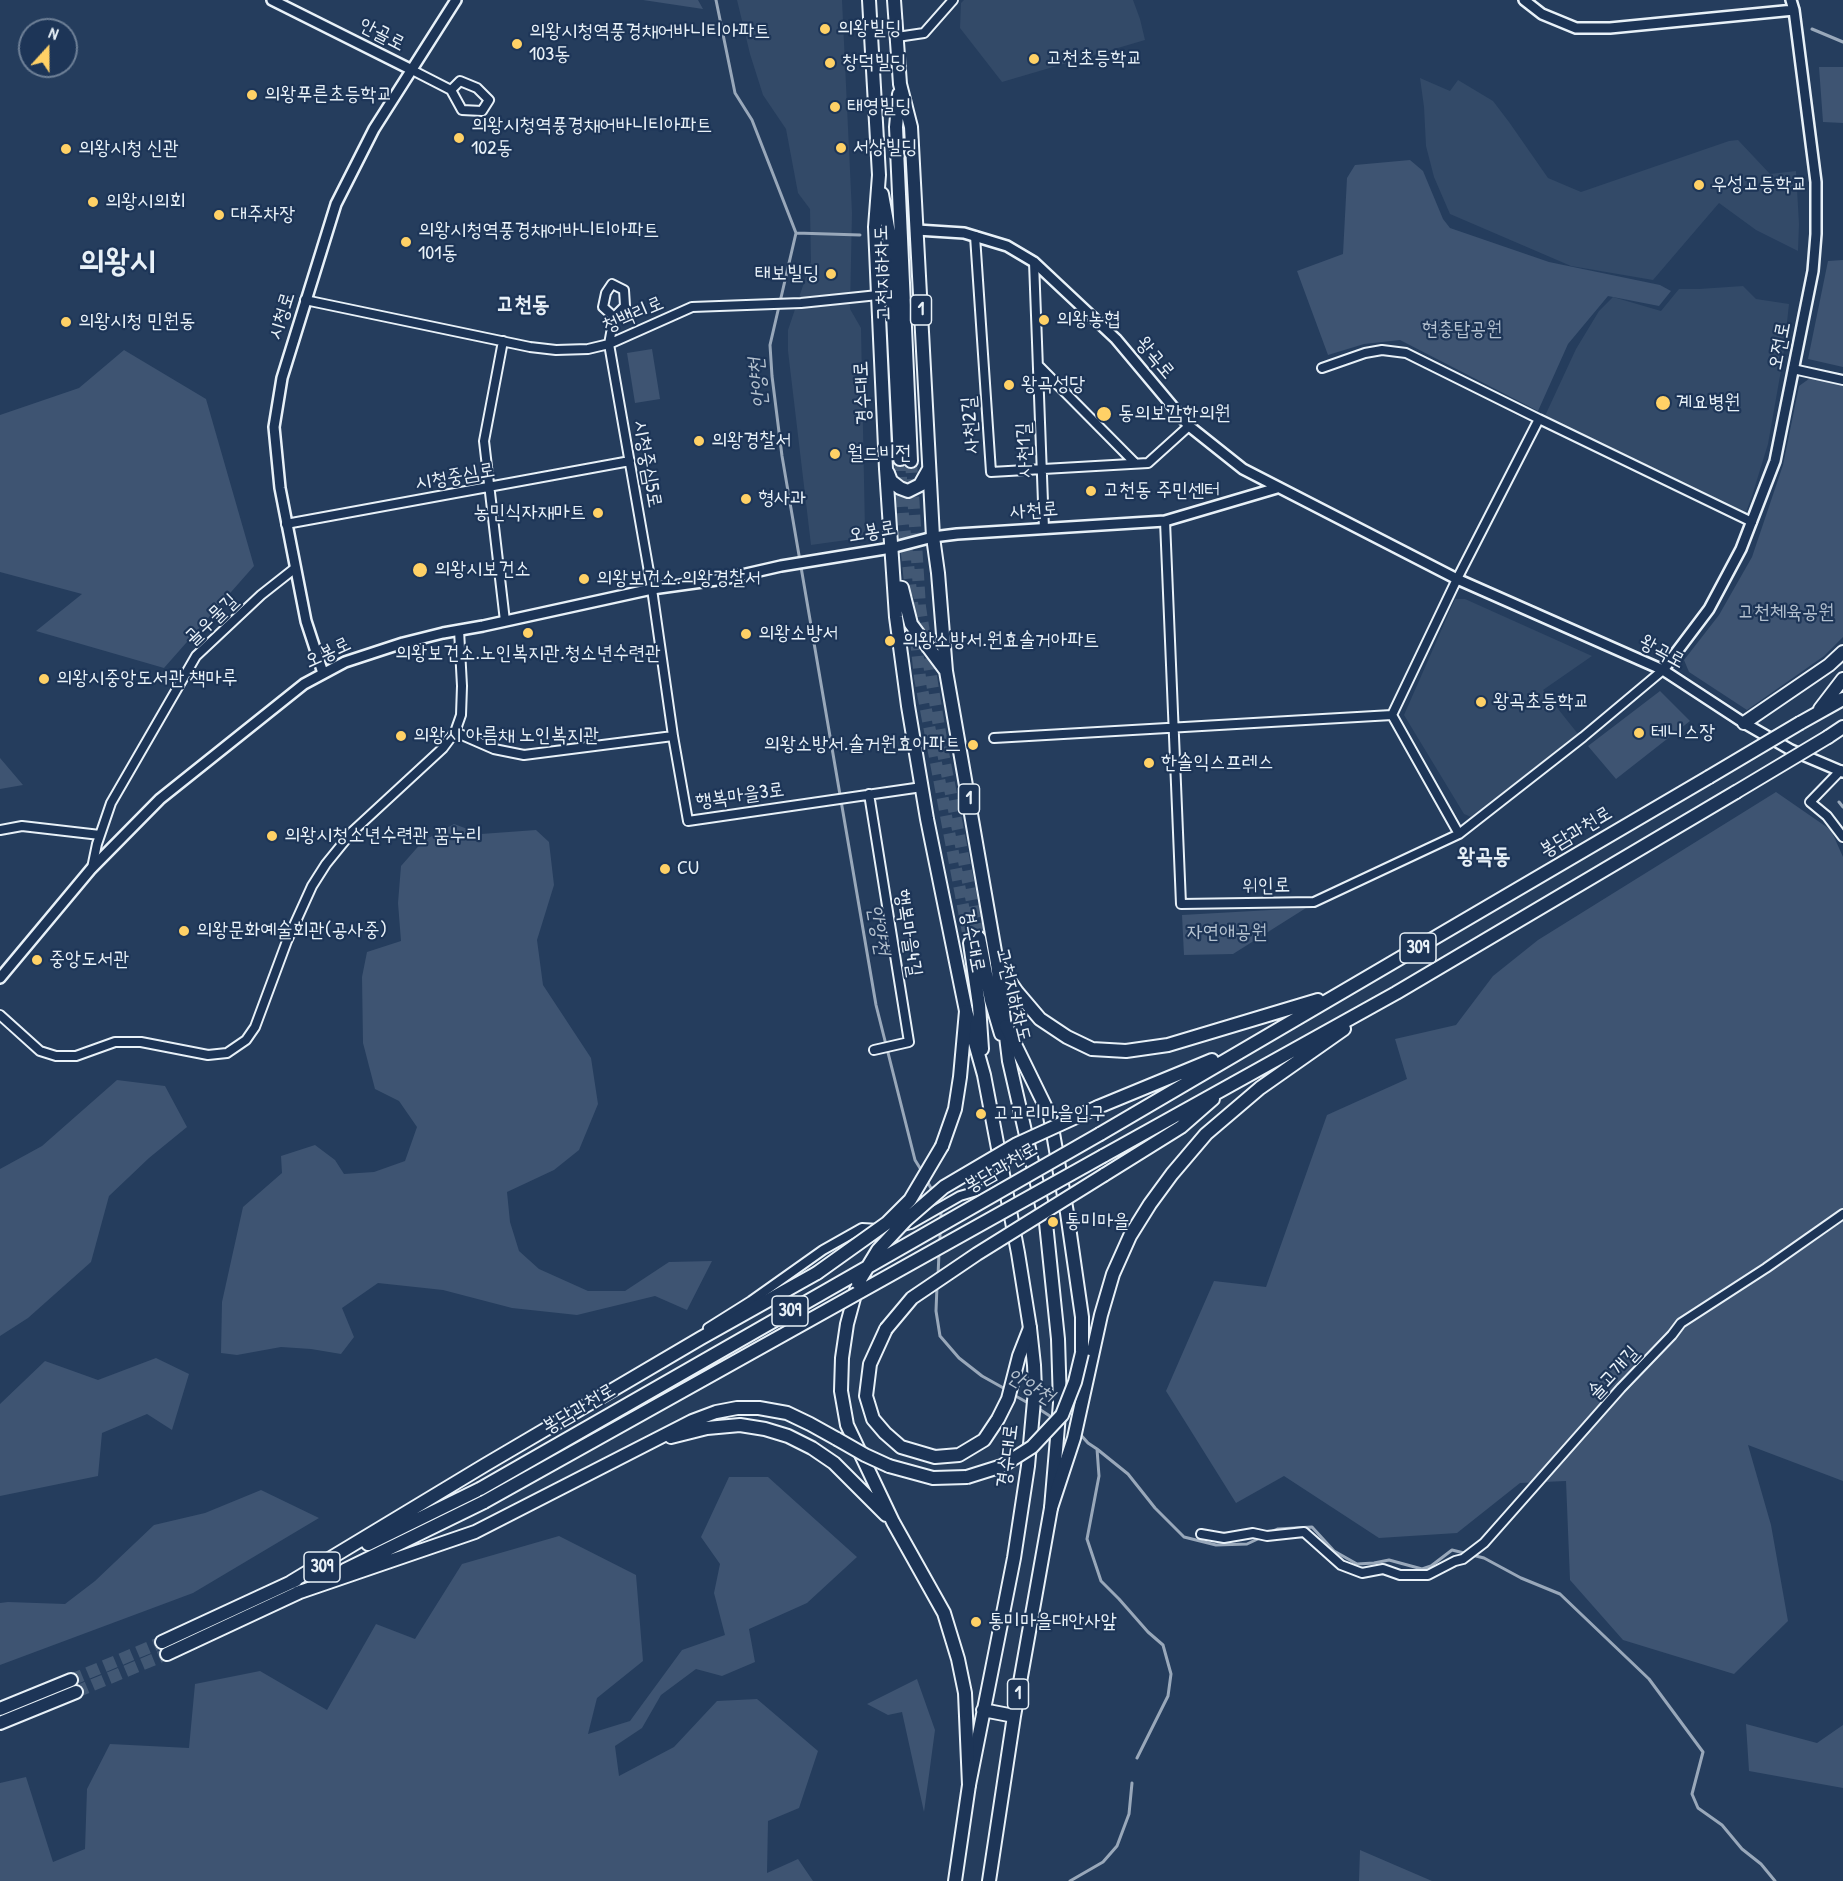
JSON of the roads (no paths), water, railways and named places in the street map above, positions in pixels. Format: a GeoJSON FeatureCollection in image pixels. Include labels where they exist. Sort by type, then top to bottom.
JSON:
{"type":"FeatureCollection","features":[{"type":"Feature","properties":{"kind":"main road","name":"경수대로"},"geometry":{"type":"LineString","coordinates":[[869,0],[879,175],[875,227],[886,469],[895,596],[905,684],[922,787],[966,1011],[984,1075],[1004,1183],[1030,1328],[1035,1390],[1028,1466],[1014,1558],[969,1785],[955,1881]]}},
{"type":"Feature","properties":{"kind":"main road","name":"경수대로"},"geometry":{"type":"LineString","coordinates":[[894,0],[900,84],[911,127],[933,537],[946,671],[997,963],[1009,1061],[1046,1223],[1058,1339],[1060,1403],[1051,1508],[1014,1716],[989,1881]]}},
{"type":"Feature","properties":{"kind":"main road","name":"고천지하차도"},"geometry":{"type":"LineString","coordinates":[[879,175],[889,233],[905,460],[896,127],[900,84]]}},
{"type":"Feature","properties":{"kind":"main road"},"geometry":{"type":"LineString","coordinates":[[886,469],[891,481],[908,491],[920,485],[929,469]]}},
{"type":"Feature","properties":{"kind":"main road"},"geometry":{"type":"LineString","coordinates":[[895,596],[897,587],[902,588],[911,624],[946,671]]}},
{"type":"Feature","properties":{"kind":"main road"},"geometry":{"type":"LineString","coordinates":[[1744,723],[1829,665],[1843,652]]}},
{"type":"Feature","properties":{"kind":"main road"},"geometry":{"type":"LineString","coordinates":[[1817,713],[1843,679]]}},
{"type":"Feature","properties":{"kind":"main road","name":"봉담과천로"},"geometry":{"type":"LineString","coordinates":[[167,1654],[480,1489],[1100,1134],[1843,699]]}},
{"type":"Feature","properties":{"kind":"main road","name":"봉담과천로"},"geometry":{"type":"LineString","coordinates":[[162,1642],[294,1588],[484,1502],[1396,993],[1843,727]]}},
{"type":"Feature","properties":{"kind":"main road","name":"고천지하차도"},"geometry":{"type":"LineString","coordinates":[[984,1075],[974,940],[1009,1061]]}},
{"type":"Feature","properties":{"kind":"main road"},"geometry":{"type":"LineString","coordinates":[[997,963],[1040,1019],[1067,1037],[1092,1049],[1126,1051],[1168,1045],[1339,993]]}},
{"type":"Feature","properties":{"kind":"main road"},"geometry":{"type":"LineString","coordinates":[[1051,1508],[1074,1438],[1101,1315],[1113,1274],[1130,1236],[1150,1204],[1206,1134],[1260,1088],[1396,993]]}},
{"type":"Feature","properties":{"kind":"main road"},"geometry":{"type":"LineString","coordinates":[[294,1588],[485,1465],[701,1338],[817,1273],[886,1223],[910,1200],[942,1146],[955,1109],[966,1011]]}},
{"type":"Feature","properties":{"kind":"main road"},"geometry":{"type":"LineString","coordinates":[[294,1588],[475,1533],[692,1421],[716,1412],[737,1408],[759,1408],[787,1413],[889,1466],[933,1478],[967,1477],[1002,1467],[1032,1447],[1062,1415],[1075,1382],[1082,1353],[1080,1307],[1050,1116],[1006,1026]]}},
{"type":"Feature","properties":{"kind":"main road"},"geometry":{"type":"LineString","coordinates":[[969,1785],[965,1693],[958,1659],[944,1613],[893,1522],[847,1425],[841,1391],[842,1358],[847,1324],[858,1283],[878,1250],[906,1220],[944,1187],[1017,1144],[1098,1107],[1249,1045]]}},
{"type":"Feature","properties":{"kind":"main road"},"geometry":{"type":"LineString","coordinates":[[1030,1328],[1019,1356],[1008,1399],[998,1419],[984,1440],[959,1455],[935,1456],[901,1447],[873,1419],[867,1396],[870,1364],[886,1329],[912,1298],[977,1254],[1181,1127],[1233,1083]]}},
{"type":"Feature","properties":{"kind":"main road"},"geometry":{"type":"LineString","coordinates":[[653,1442],[707,1428],[740,1425],[788,1436],[834,1463],[893,1522]]}},
{"type":"Feature","properties":{"kind":"main road"},"geometry":{"type":"LineString","coordinates":[[0,1708],[71,1680]]}},
{"type":"Feature","properties":{"kind":"main road"},"geometry":{"type":"LineString","coordinates":[[0,1723],[76,1692]]}},
{"type":"Feature","properties":{"kind":"main road"},"geometry":{"type":"LineString","coordinates":[[983,1710],[1014,1716]]}},
{"type":"Feature","properties":{"kind":"street","name":"안골로"},"geometry":{"type":"LineString","coordinates":[[272,0],[285,3],[412,70]]}},
{"type":"Feature","properties":{"kind":"street","name":"시청로"},"geometry":{"type":"LineString","coordinates":[[323,673],[306,621],[280,488],[274,427],[282,378],[340,195],[374,129],[456,0]]}},
{"type":"Feature","properties":{"kind":"street"},"geometry":{"type":"LineString","coordinates":[[897,37],[924,33],[952,0]]}},
{"type":"Feature","properties":{"kind":"street"},"geometry":{"type":"LineString","coordinates":[[1524,0],[1542,14],[1576,28],[1610,28],[1794,10]]}},
{"type":"Feature","properties":{"kind":"street","name":"오전로"},"geometry":{"type":"LineString","coordinates":[[1663,670],[1709,609],[1741,549],[1775,461],[1813,271],[1816,182],[1791,0]]}},
{"type":"Feature","properties":{"kind":"street"},"geometry":{"type":"LineString","coordinates":[[412,70],[451,90],[462,110],[482,111],[489,100],[477,88],[460,81],[451,90]]}},
{"type":"Feature","properties":{"kind":"street","name":"왕곡로"},"geometry":{"type":"LineString","coordinates":[[917,230],[964,233],[975,236],[1007,246],[1034,262],[1116,339],[1189,426],[1243,469],[1457,579],[1663,670],[1744,723],[1791,750],[1842,771]]}},
{"type":"Feature","properties":{"kind":"street","name":"사천2길"},"geometry":{"type":"LineString","coordinates":[[975,236],[991,472],[1148,463],[1189,426]]}},
{"type":"Feature","properties":{"kind":"street","name":"사천1길"},"geometry":{"type":"LineString","coordinates":[[1034,262],[1044,529]]}},
{"type":"Feature","properties":{"kind":"street","name":"청백리로"},"geometry":{"type":"LineString","coordinates":[[306,300],[555,350],[588,349],[609,344],[692,308],[801,303],[878,295]]}},
{"type":"Feature","properties":{"kind":"street"},"geometry":{"type":"LineString","coordinates":[[609,344],[614,317]]}},
{"type":"Feature","properties":{"kind":"street"},"geometry":{"type":"LineString","coordinates":[[503,341],[484,441],[505,621]]}},
{"type":"Feature","properties":{"kind":"street","name":"시청중심5로"},"geometry":{"type":"LineString","coordinates":[[609,344],[652,589]]}},
{"type":"Feature","properties":{"kind":"street"},"geometry":{"type":"LineString","coordinates":[[1322,368],[1365,353],[1382,350],[1406,353],[1752,522]]}},
{"type":"Feature","properties":{"kind":"street"},"geometry":{"type":"LineString","coordinates":[[1038,365],[1135,463]]}},
{"type":"Feature","properties":{"kind":"street"},"geometry":{"type":"LineString","coordinates":[[1793,369],[1843,380]]}},
{"type":"Feature","properties":{"kind":"street"},"geometry":{"type":"LineString","coordinates":[[1392,715],[1457,579],[1539,419]]}},
{"type":"Feature","properties":{"kind":"street","name":"시청중심로"},"geometry":{"type":"LineString","coordinates":[[286,524],[630,461]]}},
{"type":"Feature","properties":{"kind":"street","name":"사천로"},"geometry":{"type":"LineString","coordinates":[[933,537],[1165,520],[1277,488]]}},
{"type":"Feature","properties":{"kind":"street","name":"위인로"},"geometry":{"type":"LineString","coordinates":[[1165,520],[1181,904],[1314,902],[1459,834],[1583,737],[1663,670]]}},
{"type":"Feature","properties":{"kind":"street","name":"오봉로"},"geometry":{"type":"LineString","coordinates":[[0,978],[91,869],[160,799],[304,684],[345,662],[403,643],[459,630],[652,589],[724,579],[781,566],[891,548],[933,537]]}},
{"type":"Feature","properties":{"kind":"street","name":"골우물길"},"geometry":{"type":"LineString","coordinates":[[91,869],[111,803],[196,656],[261,595],[294,568]]}},
{"type":"Feature","properties":{"kind":"street","name":"행복마을3로"},"geometry":{"type":"LineString","coordinates":[[652,589],[688,821],[922,787]]}},
{"type":"Feature","properties":{"kind":"street"},"geometry":{"type":"LineString","coordinates":[[0,1015],[39,1051],[56,1056],[76,1056],[115,1042],[141,1042],[208,1055],[227,1053],[246,1040],[255,1027],[287,941],[312,886],[326,864],[352,831],[443,748],[456,732],[461,715],[462,686],[459,630]]}},
{"type":"Feature","properties":{"kind":"street"},"geometry":{"type":"LineString","coordinates":[[994,738],[1392,715]]}},
{"type":"Feature","properties":{"kind":"street"},"geometry":{"type":"LineString","coordinates":[[1392,715],[1459,834]]}},
{"type":"Feature","properties":{"kind":"street"},"geometry":{"type":"LineString","coordinates":[[456,732],[494,749],[524,754],[673,736]]}},
{"type":"Feature","properties":{"kind":"street"},"geometry":{"type":"LineString","coordinates":[[1842,771],[1810,802],[1827,816],[1843,837]]}},
{"type":"Feature","properties":{"kind":"street","name":"행복마을4길"},"geometry":{"type":"LineString","coordinates":[[869,794],[909,1042],[874,1050]]}},
{"type":"Feature","properties":{"kind":"street"},"geometry":{"type":"LineString","coordinates":[[0,830],[22,826],[100,835]]}},
{"type":"Feature","properties":{"kind":"street"},"geometry":{"type":"LineString","coordinates":[[548,1425],[751,1301],[823,1250],[862,1228],[886,1228],[912,1224],[960,1196],[1004,1183]]}},
{"type":"Feature","properties":{"kind":"street","name":"솔고개길"},"geometry":{"type":"LineString","coordinates":[[1201,1534],[1224,1538],[1253,1533],[1267,1536],[1304,1532],[1341,1565],[1362,1573],[1383,1569],[1400,1575],[1428,1575],[1463,1559],[1484,1544],[1621,1388],[1682,1323],[1843,1214]]}},
{"type":"Feature","properties":{"kind":"waterway","name":"안양천"},"geometry":{"type":"LineString","coordinates":[[716,0],[735,93],[752,120],[796,233],[770,345],[782,456],[876,1005],[915,1160],[923,1173]]}},
{"type":"Feature","properties":{"kind":"waterway"},"geometry":{"type":"LineString","coordinates":[[1812,29],[1843,42]]}},
{"type":"Feature","properties":{"kind":"waterway"},"geometry":{"type":"LineString","coordinates":[[796,233],[860,235]]}},
{"type":"Feature","properties":{"kind":"waterway"},"geometry":{"type":"LineString","coordinates":[[1839,802],[1843,807]]}},
{"type":"Feature","properties":{"kind":"waterway","name":"안양천"},"geometry":{"type":"LineString","coordinates":[[926,1179],[933,1192]]}},
{"type":"Feature","properties":{"kind":"waterway","name":"안양천"},"geometry":{"type":"LineString","coordinates":[[937,1197],[941,1206],[941,1219]]}},
{"type":"Feature","properties":{"kind":"waterway","name":"안양천"},"geometry":{"type":"LineString","coordinates":[[940,1229],[940,1243]]}},
{"type":"Feature","properties":{"kind":"waterway","name":"안양천"},"geometry":{"type":"LineString","coordinates":[[938,1276],[939,1253]]}},
{"type":"Feature","properties":{"kind":"waterway","name":"안양천"},"geometry":{"type":"LineString","coordinates":[[937,1286],[936,1311],[940,1336],[959,1358],[982,1376],[1007,1390]]}},
{"type":"Feature","properties":{"kind":"waterway","name":"안양천"},"geometry":{"type":"LineString","coordinates":[[1012,1394],[1030,1404]]}},
{"type":"Feature","properties":{"kind":"waterway","name":"안양천"},"geometry":{"type":"LineString","coordinates":[[1036,1407],[1053,1418]]}},
{"type":"Feature","properties":{"kind":"waterway","name":"안양천"},"geometry":{"type":"LineString","coordinates":[[1079,1433],[1097,1449],[1099,1476],[1087,1539],[1101,1581],[1163,1645],[1171,1674],[1168,1696],[1137,1758]]}},
{"type":"Feature","properties":{"kind":"waterway"},"geometry":{"type":"LineString","coordinates":[[1097,1449],[1128,1474],[1155,1508],[1184,1537],[1216,1545],[1247,1544],[1262,1537]]}},
{"type":"Feature","properties":{"kind":"waterway"},"geometry":{"type":"LineString","coordinates":[[1271,1532],[1278,1529],[1312,1527],[1334,1551],[1357,1564],[1389,1560],[1422,1569],[1431,1566],[1452,1550],[1484,1558],[1521,1578],[1560,1594],[1649,1679],[1703,1752],[1692,1794],[1698,1808],[1722,1825],[1742,1849],[1761,1864],[1775,1881]]}},
{"type":"Feature","properties":{"kind":"waterway","name":"안양천"},"geometry":{"type":"LineString","coordinates":[[1070,1881],[1103,1862],[1117,1846],[1129,1814],[1132,1783]]}},
{"type":"Feature","properties":{"kind":"tunnel"},"geometry":{"type":"LineString","coordinates":[[900,459],[903,516],[920,678],[970,943]]}},
{"type":"Feature","properties":{"kind":"tunnel"},"geometry":{"type":"LineString","coordinates":[[911,461],[920,607],[944,758],[979,938]]}},
{"type":"Feature","properties":{"kind":"tunnel"},"geometry":{"type":"LineString","coordinates":[[71,1680],[162,1642]]}},
{"type":"Feature","properties":{"kind":"tunnel"},"geometry":{"type":"LineString","coordinates":[[76,1692],[167,1654]]}},
{"type":"Feature","properties":{"kind":"place","name":"의왕빌딩"},"geometry":{"type":"Point","coordinates":[825,29]}},
{"type":"Feature","properties":{"kind":"place","name":"의왕시청역풍경채어바니티아파트 103동"},"geometry":{"type":"Point","coordinates":[517,44]}},
{"type":"Feature","properties":{"kind":"place","name":"고천초등학교"},"geometry":{"type":"Point","coordinates":[1034,59]}},
{"type":"Feature","properties":{"kind":"place","name":"창덕빌딩"},"geometry":{"type":"Point","coordinates":[830,63]}},
{"type":"Feature","properties":{"kind":"place","name":"의왕푸른초등학교"},"geometry":{"type":"Point","coordinates":[252,95]}},
{"type":"Feature","properties":{"kind":"place","name":"태영빌딩"},"geometry":{"type":"Point","coordinates":[835,107]}},
{"type":"Feature","properties":{"kind":"place","name":"의왕시청역풍경채어바니티아파트 102동"},"geometry":{"type":"Point","coordinates":[459,138]}},
{"type":"Feature","properties":{"kind":"place","name":"서상빌딩"},"geometry":{"type":"Point","coordinates":[841,148]}},
{"type":"Feature","properties":{"kind":"place","name":"의왕시청 신관"},"geometry":{"type":"Point","coordinates":[66,149]}},
{"type":"Feature","properties":{"kind":"place","name":"우성고등학교"},"geometry":{"type":"Point","coordinates":[1699,185]}},
{"type":"Feature","properties":{"kind":"place","name":"의왕시의회"},"geometry":{"type":"Point","coordinates":[93,202]}},
{"type":"Feature","properties":{"kind":"place","name":"대주차장"},"geometry":{"type":"Point","coordinates":[219,215]}},
{"type":"Feature","properties":{"kind":"place","name":"의왕시청역풍경채어바니티아파트 101동"},"geometry":{"type":"Point","coordinates":[406,242]}},
{"type":"Feature","properties":{"kind":"place","name":"태보빌딩"},"geometry":{"type":"Point","coordinates":[831,274]}},
{"type":"Feature","properties":{"kind":"place","name":"의왕농협"},"geometry":{"type":"Point","coordinates":[1044,320]}},
{"type":"Feature","properties":{"kind":"place","name":"의왕시청 민원동"},"geometry":{"type":"Point","coordinates":[66,322]}},
{"type":"Feature","properties":{"kind":"place","name":"왕곡성당"},"geometry":{"type":"Point","coordinates":[1009,385]}},
{"type":"Feature","properties":{"kind":"place","name":"계요병원"},"geometry":{"type":"Point","coordinates":[1663,403]}},
{"type":"Feature","properties":{"kind":"place","name":"동의보감한의원"},"geometry":{"type":"Point","coordinates":[1104,414]}},
{"type":"Feature","properties":{"kind":"place","name":"의왕경찰서"},"geometry":{"type":"Point","coordinates":[699,441]}},
{"type":"Feature","properties":{"kind":"place","name":"월드비전"},"geometry":{"type":"Point","coordinates":[835,454]}},
{"type":"Feature","properties":{"kind":"place","name":"고천동 주민센터"},"geometry":{"type":"Point","coordinates":[1091,491]}},
{"type":"Feature","properties":{"kind":"place","name":"형사과"},"geometry":{"type":"Point","coordinates":[746,499]}},
{"type":"Feature","properties":{"kind":"place","name":"농민식자재마트"},"geometry":{"type":"Point","coordinates":[598,513]}},
{"type":"Feature","properties":{"kind":"place","name":"의왕시보건소"},"geometry":{"type":"Point","coordinates":[420,570]}},
{"type":"Feature","properties":{"kind":"place","name":"의왕보건소.의왕경찰서"},"geometry":{"type":"Point","coordinates":[584,579]}},
{"type":"Feature","properties":{"kind":"place","name":"의왕보건소.노인복지관.청소년수련관"},"geometry":{"type":"Point","coordinates":[528,633]}},
{"type":"Feature","properties":{"kind":"place","name":"의왕소방서"},"geometry":{"type":"Point","coordinates":[746,634]}},
{"type":"Feature","properties":{"kind":"place","name":"의왕소방서.원효솔거아파트"},"geometry":{"type":"Point","coordinates":[890,641]}},
{"type":"Feature","properties":{"kind":"place","name":"의왕시중앙도서관 책마루"},"geometry":{"type":"Point","coordinates":[44,679]}},
{"type":"Feature","properties":{"kind":"place","name":"왕곡초등학교"},"geometry":{"type":"Point","coordinates":[1481,702]}},
{"type":"Feature","properties":{"kind":"place","name":"테니스장"},"geometry":{"type":"Point","coordinates":[1639,733]}},
{"type":"Feature","properties":{"kind":"place","name":"의왕시 아름채 노인복지관"},"geometry":{"type":"Point","coordinates":[401,736]}},
{"type":"Feature","properties":{"kind":"place","name":"의왕소방서.솔거원효아파트"},"geometry":{"type":"Point","coordinates":[973,745]}},
{"type":"Feature","properties":{"kind":"place","name":"한솔익스프레스"},"geometry":{"type":"Point","coordinates":[1149,763]}},
{"type":"Feature","properties":{"kind":"place","name":"의왕시청소년수련관 꿈누리"},"geometry":{"type":"Point","coordinates":[272,836]}},
{"type":"Feature","properties":{"kind":"place","name":"CU"},"geometry":{"type":"Point","coordinates":[665,869]}},
{"type":"Feature","properties":{"kind":"place","name":"의왕문화예술회관(공사중)"},"geometry":{"type":"Point","coordinates":[184,931]}},
{"type":"Feature","properties":{"kind":"place","name":"중앙도서관"},"geometry":{"type":"Point","coordinates":[37,960]}},
{"type":"Feature","properties":{"kind":"place","name":"고고리마을입구"},"geometry":{"type":"Point","coordinates":[981,1114]}},
{"type":"Feature","properties":{"kind":"place","name":"통미마을"},"geometry":{"type":"Point","coordinates":[1053,1222]}},
{"type":"Feature","properties":{"kind":"place","name":"통미마을대안사앞"},"geometry":{"type":"Point","coordinates":[976,1622]}},
{"type":"Feature","properties":{"kind":"district","name":"의왕시"},"geometry":{"type":"Point","coordinates":[117,262]}},
{"type":"Feature","properties":{"kind":"district","name":"고천동"},"geometry":{"type":"Point","coordinates":[523,305]}},
{"type":"Feature","properties":{"kind":"district","name":"왕곡동"},"geometry":{"type":"Point","coordinates":[1484,857]}},
{"type":"Feature","properties":{"kind":"park label","name":"현충탑공원"},"geometry":{"type":"Point","coordinates":[1462,330]}},
{"type":"Feature","properties":{"kind":"park label","name":"고천체육공원"},"geometry":{"type":"Point","coordinates":[1786,613]}},
{"type":"Feature","properties":{"kind":"park label","name":"자연애공원"},"geometry":{"type":"Point","coordinates":[1227,933]}}]}
